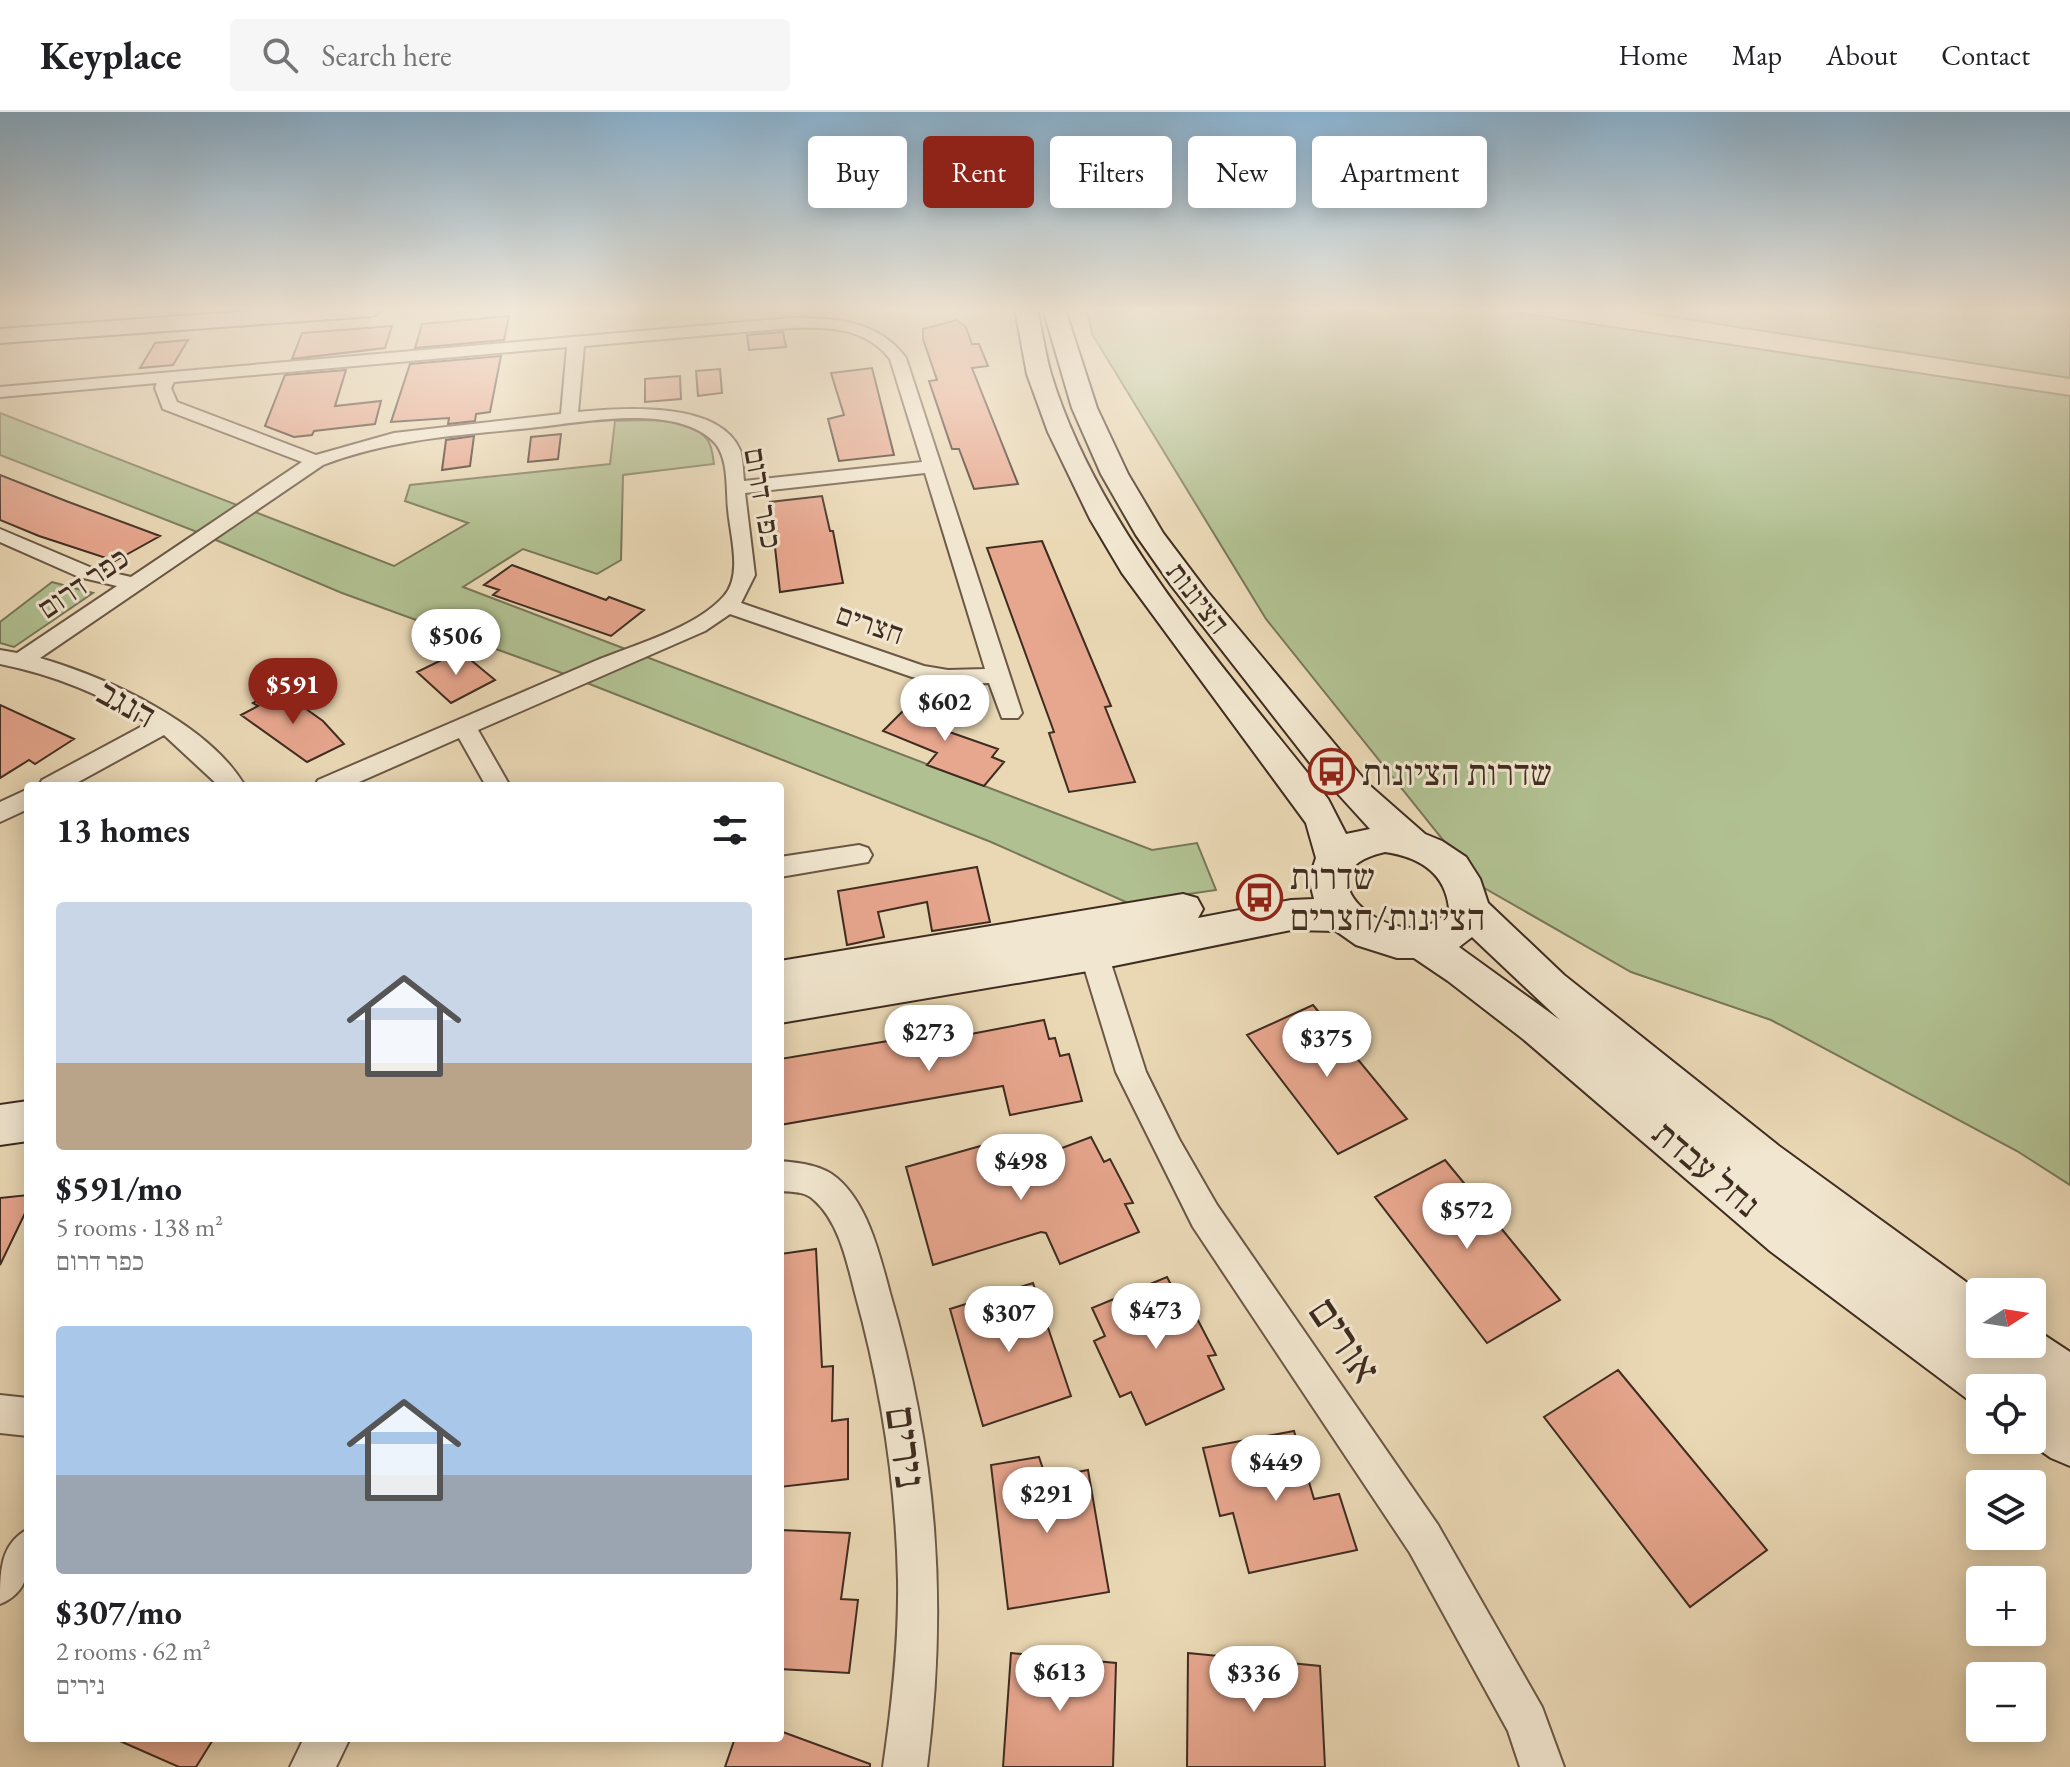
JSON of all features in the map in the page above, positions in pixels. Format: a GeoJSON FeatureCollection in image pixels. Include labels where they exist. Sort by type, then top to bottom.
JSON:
{"type":"FeatureCollection","features":[{"type":"Feature","properties":{"kind":"street"},"geometry":{"type":"LineString","coordinates":[[0,392],[74,386]]}},
{"type":"Feature","properties":{"kind":"street"},"geometry":{"type":"LineString","coordinates":[[164,386],[169,405],[316,461]]}},
{"type":"Feature","properties":{"kind":"street"},"geometry":{"type":"LineString","coordinates":[[569,419],[572,386]]}},
{"type":"Feature","properties":{"kind":"street"},"geometry":{"type":"LineString","coordinates":[[907,386],[1010,713]]}},
{"type":"Feature","properties":{"kind":"street","name":"הציונות"},"geometry":{"type":"LineString","coordinates":[[1044,386],[1061,432],[1104,519],[1132,567],[1324,822],[1331,868]]}},
{"type":"Feature","properties":{"kind":"street","name":"הציונות"},"geometry":{"type":"LineString","coordinates":[[1076,386],[1094,429],[1139,514],[1168,560],[1358,798],[1411,843]]}},
{"type":"Feature","properties":{"kind":"street","name":"כפר דרום"},"geometry":{"type":"LineString","coordinates":[[11,659],[135,584],[316,461],[349,447],[410,435],[634,414],[674,418],[709,428],[723,439],[731,451],[745,575],[742,590],[728,606]]}},
{"type":"Feature","properties":{"kind":"street"},"geometry":{"type":"LineString","coordinates":[[735,488],[931,467]]}},
{"type":"Feature","properties":{"kind":"street"},"geometry":{"type":"LineString","coordinates":[[0,535],[86,573],[135,584]]}},
{"type":"Feature","properties":{"kind":"street"},"geometry":{"type":"LineString","coordinates":[[336,782],[697,626],[728,606]]}},
{"type":"Feature","properties":{"kind":"street","name":"חצרים"},"geometry":{"type":"LineString","coordinates":[[728,606],[920,672],[948,677],[998,676]]}},
{"type":"Feature","properties":{"kind":"street","name":"הנגב"},"geometry":{"type":"LineString","coordinates":[[11,659],[95,683],[166,724],[202,753],[229,782]]}},
{"type":"Feature","properties":{"kind":"street"},"geometry":{"type":"LineString","coordinates":[[58,782],[166,724]]}},
{"type":"Feature","properties":{"kind":"street"},"geometry":{"type":"LineString","coordinates":[[463,725],[496,782]]}},
{"type":"Feature","properties":{"kind":"street"},"geometry":{"type":"LineString","coordinates":[[0,813],[24,800]]}},
{"type":"Feature","properties":{"kind":"street"},"geometry":{"type":"LineString","coordinates":[[784,976],[1287,892],[1331,868],[1341,852],[1361,842],[1385,839],[1411,843],[1435,853],[1455,869],[1467,888],[1469,908],[1458,928],[1449,935],[1422,943],[1398,943],[1373,936],[1344,917],[1331,900],[1331,868]]}},
{"type":"Feature","properties":{"kind":"street"},"geometry":{"type":"LineString","coordinates":[[784,866],[859,855]]}},
{"type":"Feature","properties":{"kind":"street","name":"נחל עבדת"},"geometry":{"type":"LineString","coordinates":[[1469,908],[1494,937],[1541,980],[1750,1154],[1904,1270],[1966,1312]]}},
{"type":"Feature","properties":{"kind":"street"},"geometry":{"type":"LineString","coordinates":[[784,1005],[1094,954],[1291,915],[1344,917]]}},
{"type":"Feature","properties":{"kind":"street","name":"נחל עבדת"},"geometry":{"type":"LineString","coordinates":[[1422,943],[1499,994],[1721,1182],[1880,1305],[1977,1374]]}},
{"type":"Feature","properties":{"kind":"street","name":"אורים"},"geometry":{"type":"LineString","coordinates":[[1094,954],[1131,1072],[1168,1149],[1205,1216],[1424,1539],[1527,1722],[1542,1767]]}},
{"type":"Feature","properties":{"kind":"street"},"geometry":{"type":"LineString","coordinates":[[0,1125],[24,1122]]}},
{"type":"Feature","properties":{"kind":"street","name":"נירים"},"geometry":{"type":"LineString","coordinates":[[784,1177],[817,1182],[841,1207],[858,1243],[887,1338],[907,1436],[919,1556],[914,1716],[905,1767]]}},
{"type":"Feature","properties":{"kind":"street"},"geometry":{"type":"LineString","coordinates":[[2033,1358],[2070,1383]]}},
{"type":"Feature","properties":{"kind":"street"},"geometry":{"type":"LineString","coordinates":[[0,1414],[24,1417]]}},
{"type":"Feature","properties":{"kind":"street"},"geometry":{"type":"LineString","coordinates":[[2046,1423],[2070,1439]]}},
{"type":"Feature","properties":{"kind":"street"},"geometry":{"type":"LineString","coordinates":[[0,1584],[24,1554]]}},
{"type":"Feature","properties":{"kind":"street"},"geometry":{"type":"LineString","coordinates":[[312,1767],[326,1742]]}},
{"type":"Feature","properties":{"kind":"green space"},"geometry":{"type":"Polygon","coordinates":[[[1124,386],[2005,386],[2070,396],[2070,1185],[2017,1151],[1771,1020],[1631,972],[1479,885],[1266,619],[1124,386]]]}},
{"type":"Feature","properties":{"kind":"green space"},"geometry":{"type":"Polygon","coordinates":[[[0,413],[394,566],[468,523],[405,501],[410,485],[610,464],[615,421],[664,421],[688,426],[707,439],[714,464],[623,475],[621,560],[597,574],[523,549],[463,587],[1152,850],[1197,843],[1216,890],[1128,903],[991,842],[559,672],[342,593],[0,455],[0,413]]]}},
{"type":"Feature","properties":{"kind":"green space"},"geometry":{"type":"Polygon","coordinates":[[[52,582],[93,593],[14,647],[0,643],[0,622],[52,582]]]}},
{"type":"Feature","properties":{"kind":"building"},"geometry":{"type":"Polygon","coordinates":[[[281,386],[341,386],[335,406],[381,401],[375,424],[314,431],[312,435],[294,437],[265,426],[281,386]]]}},
{"type":"Feature","properties":{"kind":"building"},"geometry":{"type":"Polygon","coordinates":[[[403,386],[495,386],[490,412],[476,414],[475,421],[448,424],[449,418],[391,422],[403,386]]]}},
{"type":"Feature","properties":{"kind":"building"},"geometry":{"type":"Polygon","coordinates":[[[645,386],[680,386],[681,399],[645,402],[645,386]]]}},
{"type":"Feature","properties":{"kind":"building"},"geometry":{"type":"Polygon","coordinates":[[[697,386],[721,386],[722,393],[698,396],[697,386]]]}},
{"type":"Feature","properties":{"kind":"building"},"geometry":{"type":"Polygon","coordinates":[[[835,386],[877,386],[894,455],[839,461],[828,419],[844,415],[835,386]]]}},
{"type":"Feature","properties":{"kind":"building"},"geometry":{"type":"Polygon","coordinates":[[[931,386],[979,386],[1018,484],[974,489],[959,449],[952,449],[931,386]]]}},
{"type":"Feature","properties":{"kind":"building"},"geometry":{"type":"Polygon","coordinates":[[[561,434],[558,459],[528,462],[531,437],[561,434]]]}},
{"type":"Feature","properties":{"kind":"building"},"geometry":{"type":"Polygon","coordinates":[[[474,436],[470,466],[442,470],[446,440],[474,436]]]}},
{"type":"Feature","properties":{"kind":"building"},"geometry":{"type":"Polygon","coordinates":[[[0,475],[160,536],[115,561],[39,536],[0,520],[0,475]]]}},
{"type":"Feature","properties":{"kind":"building"},"geometry":{"type":"Polygon","coordinates":[[[822,496],[830,531],[833,531],[843,583],[780,592],[770,502],[822,496]]]}},
{"type":"Feature","properties":{"kind":"building"},"geometry":{"type":"Polygon","coordinates":[[[1042,541],[1111,706],[1105,707],[1135,782],[1069,792],[1049,733],[1054,732],[987,548],[1042,541]]]}},
{"type":"Feature","properties":{"kind":"building"},"geometry":{"type":"Polygon","coordinates":[[[512,565],[606,600],[609,597],[644,610],[611,636],[493,595],[499,590],[484,585],[512,565]]]}},
{"type":"Feature","properties":{"kind":"building"},"geometry":{"type":"Polygon","coordinates":[[[460,651],[495,680],[451,703],[417,672],[460,651]]]}},
{"type":"Feature","properties":{"kind":"building"},"geometry":{"type":"Polygon","coordinates":[[[278,689],[323,721],[344,744],[307,762],[241,715],[258,706],[253,703],[278,689]]]}},
{"type":"Feature","properties":{"kind":"building"},"geometry":{"type":"Polygon","coordinates":[[[916,698],[953,712],[938,728],[998,749],[992,757],[1004,762],[984,786],[927,765],[937,753],[883,731],[916,698]]]}},
{"type":"Feature","properties":{"kind":"building"},"geometry":{"type":"Polygon","coordinates":[[[0,705],[74,739],[35,764],[29,760],[0,778],[0,705]]]}},
{"type":"Feature","properties":{"kind":"building"},"geometry":{"type":"Polygon","coordinates":[[[977,867],[990,922],[932,931],[927,902],[878,912],[884,937],[847,945],[838,891],[977,867]]]}},
{"type":"Feature","properties":{"kind":"building"},"geometry":{"type":"Polygon","coordinates":[[[1313,1005],[1407,1119],[1338,1154],[1247,1035],[1313,1005]]]}},
{"type":"Feature","properties":{"kind":"building"},"geometry":{"type":"Polygon","coordinates":[[[1044,1020],[1049,1039],[1055,1038],[1060,1056],[1069,1054],[1082,1101],[1010,1115],[1003,1086],[784,1124],[784,1058],[954,1030],[955,1037],[1044,1020]]]}},
{"type":"Feature","properties":{"kind":"building"},"geometry":{"type":"Polygon","coordinates":[[[1091,1137],[1104,1162],[1110,1159],[1133,1203],[1125,1204],[1139,1232],[1060,1264],[1046,1233],[1041,1232],[933,1265],[906,1167],[984,1145],[993,1174],[1091,1137]]]}},
{"type":"Feature","properties":{"kind":"building"},"geometry":{"type":"Polygon","coordinates":[[[1445,1160],[1560,1300],[1487,1343],[1375,1197],[1445,1160]]]}},
{"type":"Feature","properties":{"kind":"building"},"geometry":{"type":"Polygon","coordinates":[[[24,1195],[24,1215],[0,1265],[0,1198],[24,1195]]]}},
{"type":"Feature","properties":{"kind":"building"},"geometry":{"type":"Polygon","coordinates":[[[816,1249],[822,1367],[833,1366],[832,1421],[848,1419],[848,1479],[784,1487],[784,1253],[816,1249]]]}},
{"type":"Feature","properties":{"kind":"building"},"geometry":{"type":"Polygon","coordinates":[[[1167,1277],[1182,1306],[1189,1303],[1216,1355],[1208,1356],[1224,1389],[1146,1425],[1131,1392],[1120,1397],[1094,1341],[1105,1336],[1092,1308],[1167,1277]]]}},
{"type":"Feature","properties":{"kind":"building"},"geometry":{"type":"Polygon","coordinates":[[[1033,1283],[1071,1396],[983,1426],[950,1309],[1033,1283]]]}},
{"type":"Feature","properties":{"kind":"building"},"geometry":{"type":"Polygon","coordinates":[[[1618,1370],[1767,1550],[1690,1607],[1544,1417],[1618,1370]]]}},
{"type":"Feature","properties":{"kind":"building"},"geometry":{"type":"Polygon","coordinates":[[[1294,1431],[1314,1499],[1339,1494],[1357,1550],[1249,1573],[1233,1513],[1220,1516],[1203,1448],[1294,1431]]]}},
{"type":"Feature","properties":{"kind":"building"},"geometry":{"type":"Polygon","coordinates":[[[1039,1457],[1046,1478],[1088,1470],[1109,1592],[1008,1609],[991,1465],[1039,1457]]]}},
{"type":"Feature","properties":{"kind":"building"},"geometry":{"type":"Polygon","coordinates":[[[784,1530],[850,1533],[841,1599],[858,1600],[849,1673],[784,1669],[784,1530]]]}},
{"type":"Feature","properties":{"kind":"building"},"geometry":{"type":"Polygon","coordinates":[[[1011,1653],[1116,1663],[1113,1767],[1003,1767],[1011,1653]]]}},
{"type":"Feature","properties":{"kind":"building"},"geometry":{"type":"Polygon","coordinates":[[[1188,1653],[1320,1666],[1325,1767],[1187,1767],[1188,1653]]]}},
{"type":"Feature","properties":{"kind":"building"},"geometry":{"type":"Polygon","coordinates":[[[784,1732],[870,1764],[870,1767],[725,1767],[734,1742],[784,1742],[784,1732]]]}},
{"type":"Feature","properties":{"kind":"building"},"geometry":{"type":"Polygon","coordinates":[[[122,1742],[212,1742],[196,1767],[179,1767],[122,1742]]]}},
{"type":"Feature","properties":{"kind":"place","name":"שדרות הציונות"},"geometry":{"type":"Point","coordinates":[1331,772]}},
{"type":"Feature","properties":{"kind":"place","name":"שדרות הציונות/חצרים"},"geometry":{"type":"Point","coordinates":[1259,897]}}]}
